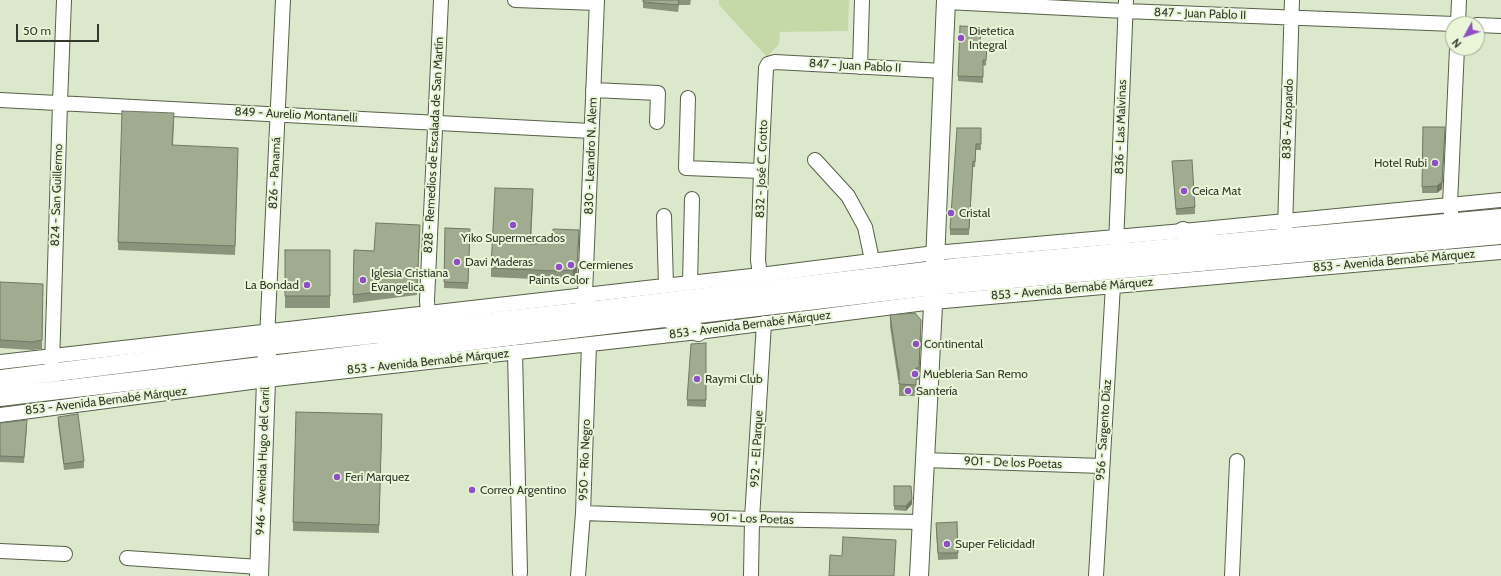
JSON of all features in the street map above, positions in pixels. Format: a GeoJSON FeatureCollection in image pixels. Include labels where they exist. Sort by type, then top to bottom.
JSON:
{"type":"FeatureCollection","features":[{"type":"Feature","properties":{"kind":"main road"},"geometry":{"type":"LineString","coordinates":[[919,576],[946,1]]}},
{"type":"Feature","properties":{"kind":"main road","name":"853 - Avenida Bernabé Márquez"},"geometry":{"type":"LineString","coordinates":[[0,397],[267,372],[666,317],[934,277],[1116,245],[1211,244],[1285,230],[1453,222],[1501,218]]}},
{"type":"Feature","properties":{"kind":"main road"},"geometry":{"type":"LineString","coordinates":[[1183,231],[1211,244]]}},
{"type":"Feature","properties":{"kind":"main road","name":"853 - Avenida Bernabé Márquez"},"geometry":{"type":"LineString","coordinates":[[0,379],[52,364],[267,338],[586,303],[1501,235]]}},
{"type":"Feature","properties":{"kind":"main road"},"geometry":{"type":"LineString","coordinates":[[666,317],[698,332]]}},
{"type":"Feature","properties":{"kind":"main road","name":"946 - Avenida Hugo del Carril"},"geometry":{"type":"LineString","coordinates":[[259,571],[267,338]]}},
{"type":"Feature","properties":{"kind":"street","name":"824 - San Guillermo"},"geometry":{"type":"LineString","coordinates":[[54,391],[52,364],[64,0]]}},
{"type":"Feature","properties":{"kind":"street","name":"826 - Panamá"},"geometry":{"type":"LineString","coordinates":[[267,338],[283,0]]}},
{"type":"Feature","properties":{"kind":"street","name":"828 - Remedios de Escalada de San Martín"},"geometry":{"type":"LineString","coordinates":[[428,314],[427,300],[441,0]]}},
{"type":"Feature","properties":{"kind":"street"},"geometry":{"type":"LineString","coordinates":[[515,0],[597,2]]}},
{"type":"Feature","properties":{"kind":"street"},"geometry":{"type":"LineString","coordinates":[[860,67],[862,0]]}},
{"type":"Feature","properties":{"kind":"street","name":"838 - Azopardo"},"geometry":{"type":"LineString","coordinates":[[1285,230],[1292,0]]}},
{"type":"Feature","properties":{"kind":"street"},"geometry":{"type":"LineString","coordinates":[[1458,16],[1459,0]]}},
{"type":"Feature","properties":{"kind":"street","name":"847 - Juan Pablo II"},"geometry":{"type":"LineString","coordinates":[[946,1],[1125,6],[1291,17],[1445,24]]}},
{"type":"Feature","properties":{"kind":"street","name":"830 - Leandro N. Alem"},"geometry":{"type":"LineString","coordinates":[[586,303],[591,131],[597,2]]}},
{"type":"Feature","properties":{"kind":"street","name":"836 - Las Malvinas"},"geometry":{"type":"LineString","coordinates":[[1116,245],[1125,6]]}},
{"type":"Feature","properties":{"kind":"street"},"geometry":{"type":"LineString","coordinates":[[1485,25],[1501,26]]}},
{"type":"Feature","properties":{"kind":"street"},"geometry":{"type":"LineString","coordinates":[[1453,222],[1450,204],[1456,56]]}},
{"type":"Feature","properties":{"kind":"street","name":"847 - Juan Pablo II"},"geometry":{"type":"LineString","coordinates":[[768,64],[775,62],[943,71]]}},
{"type":"Feature","properties":{"kind":"street","name":"832 - José C. Crotto"},"geometry":{"type":"LineString","coordinates":[[760,275],[758,260],[761,170],[766,68],[768,64]]}},
{"type":"Feature","properties":{"kind":"street"},"geometry":{"type":"LineString","coordinates":[[593,90],[658,94],[657,122]]}},
{"type":"Feature","properties":{"kind":"street"},"geometry":{"type":"LineString","coordinates":[[688,98],[686,168],[761,170]]}},
{"type":"Feature","properties":{"kind":"street","name":"849 - Aurelio Montanelli"},"geometry":{"type":"LineString","coordinates":[[0,100],[591,131]]}},
{"type":"Feature","properties":{"kind":"street"},"geometry":{"type":"LineString","coordinates":[[815,160],[852,202],[865,227],[872,260]]}},
{"type":"Feature","properties":{"kind":"street"},"geometry":{"type":"LineString","coordinates":[[690,283],[692,199]]}},
{"type":"Feature","properties":{"kind":"street","name":"853 - Avenida Bernabé Márquez"},"geometry":{"type":"LineString","coordinates":[[1116,245],[1183,231],[1285,230],[1450,204],[1501,200]]}},
{"type":"Feature","properties":{"kind":"street"},"geometry":{"type":"LineString","coordinates":[[664,216],[666,286]]}},
{"type":"Feature","properties":{"kind":"street","name":"853 - Avenida Bernabé Márquez"},"geometry":{"type":"LineString","coordinates":[[267,338],[428,314],[586,303],[666,286],[872,260],[934,277],[1113,285],[1501,252]]}},
{"type":"Feature","properties":{"kind":"street","name":"853 - Avenida Bernabé Márquez"},"geometry":{"type":"LineString","coordinates":[[0,415],[267,372],[515,352],[698,332],[764,323],[934,277]]}},
{"type":"Feature","properties":{"kind":"street","name":"956 - Sargento Díaz"},"geometry":{"type":"LineString","coordinates":[[1096,576],[1113,285]]}},
{"type":"Feature","properties":{"kind":"street","name":"952 - El Parque"},"geometry":{"type":"LineString","coordinates":[[751,576],[752,519],[764,323]]}},
{"type":"Feature","properties":{"kind":"street","name":"950 - Río Negro"},"geometry":{"type":"LineString","coordinates":[[578,576],[589,344]]}},
{"type":"Feature","properties":{"kind":"street"},"geometry":{"type":"LineString","coordinates":[[515,352],[520,573]]}},
{"type":"Feature","properties":{"kind":"street","name":"853 - Avenida Bernabé Márquez"},"geometry":{"type":"LineString","coordinates":[[0,362],[52,364]]}},
{"type":"Feature","properties":{"kind":"street","name":"901 - De los Poetas"},"geometry":{"type":"LineString","coordinates":[[924,460],[1102,466]]}},
{"type":"Feature","properties":{"kind":"street"},"geometry":{"type":"LineString","coordinates":[[1232,576],[1237,461]]}},
{"type":"Feature","properties":{"kind":"street","name":"901 - Los Poetas"},"geometry":{"type":"LineString","coordinates":[[582,513],[752,519],[922,522]]}},
{"type":"Feature","properties":{"kind":"street"},"geometry":{"type":"LineString","coordinates":[[0,551],[65,554]]}},
{"type":"Feature","properties":{"kind":"street"},"geometry":{"type":"LineString","coordinates":[[127,558],[259,571]]}},
{"type":"Feature","properties":{"kind":"green space"},"geometry":{"type":"Polygon","coordinates":[[[719,0],[849,0],[848,31],[780,32],[779,44],[767,57],[719,5],[719,0]]]}},
{"type":"Feature","properties":{"kind":"building"},"geometry":{"type":"Polygon","coordinates":[[[643,0],[679,0],[678,5],[643,2],[643,0]]]}},
{"type":"Feature","properties":{"kind":"building"},"geometry":{"type":"Polygon","coordinates":[[[960,26],[981,27],[980,45],[987,45],[986,60],[983,60],[983,77],[958,76],[960,26]]]}},
{"type":"Feature","properties":{"kind":"building"},"geometry":{"type":"Polygon","coordinates":[[[122,111],[174,113],[172,145],[238,148],[235,246],[118,242],[122,111]]]}},
{"type":"Feature","properties":{"kind":"building","name":"Hotel Rubi"},"geometry":{"type":"Polygon","coordinates":[[[1423,127],[1445,127],[1442,182],[1437,186],[1422,187],[1423,127]]]}},
{"type":"Feature","properties":{"kind":"building"},"geometry":{"type":"Polygon","coordinates":[[[957,128],[981,128],[981,144],[976,144],[975,162],[973,161],[969,229],[950,229],[957,128]]]}},
{"type":"Feature","properties":{"kind":"building","name":"Ceica Mat"},"geometry":{"type":"Polygon","coordinates":[[[1192,160],[1195,207],[1176,209],[1172,161],[1192,160]]]}},
{"type":"Feature","properties":{"kind":"building"},"geometry":{"type":"Polygon","coordinates":[[[495,188],[533,189],[530,244],[553,243],[553,229],[579,230],[577,267],[573,270],[554,271],[491,268],[495,188]]]}},
{"type":"Feature","properties":{"kind":"building"},"geometry":{"type":"Polygon","coordinates":[[[376,223],[420,225],[417,287],[353,295],[354,250],[374,251],[376,223]]]}},
{"type":"Feature","properties":{"kind":"building","name":"Davi Maderas"},"geometry":{"type":"Polygon","coordinates":[[[445,228],[470,229],[468,283],[444,282],[445,228]]]}},
{"type":"Feature","properties":{"kind":"building","name":"La Bondad"},"geometry":{"type":"Polygon","coordinates":[[[285,250],[330,250],[330,296],[285,296],[285,250]]]}},
{"type":"Feature","properties":{"kind":"building"},"geometry":{"type":"Polygon","coordinates":[[[0,282],[43,284],[42,340],[32,342],[0,340],[0,282]]]}},
{"type":"Feature","properties":{"kind":"building"},"geometry":{"type":"Polygon","coordinates":[[[915,313],[921,320],[919,368],[916,368],[916,385],[899,384],[899,369],[890,315],[915,313]]]}},
{"type":"Feature","properties":{"kind":"building","name":"Raymi Club"},"geometry":{"type":"Polygon","coordinates":[[[706,343],[706,400],[687,400],[691,344],[706,343]]]}},
{"type":"Feature","properties":{"kind":"building","name":"Feri Marquez"},"geometry":{"type":"Polygon","coordinates":[[[296,412],[382,414],[379,525],[293,522],[296,412]]]}},
{"type":"Feature","properties":{"kind":"building"},"geometry":{"type":"Polygon","coordinates":[[[78,414],[84,461],[64,464],[58,417],[78,414]]]}},
{"type":"Feature","properties":{"kind":"building"},"geometry":{"type":"Polygon","coordinates":[[[27,420],[24,457],[0,456],[0,423],[27,420]]]}},
{"type":"Feature","properties":{"kind":"building"},"geometry":{"type":"Polygon","coordinates":[[[894,486],[911,486],[912,499],[906,506],[894,506],[894,486]]]}},
{"type":"Feature","properties":{"kind":"building","name":"Super Felicidad!"},"geometry":{"type":"Polygon","coordinates":[[[957,522],[958,553],[938,553],[936,523],[957,522]]]}},
{"type":"Feature","properties":{"kind":"building"},"geometry":{"type":"Polygon","coordinates":[[[843,537],[896,540],[894,576],[829,576],[830,555],[842,556],[843,537]]]}},
{"type":"Feature","properties":{"kind":"place","name":"Dietetica Integral"},"geometry":{"type":"Point","coordinates":[961,38]}},
{"type":"Feature","properties":{"kind":"place","name":"Hotel Rubi"},"geometry":{"type":"Point","coordinates":[1435,163]}},
{"type":"Feature","properties":{"kind":"place","name":"Ceica Mat"},"geometry":{"type":"Point","coordinates":[1184,191]}},
{"type":"Feature","properties":{"kind":"place","name":"Cristal"},"geometry":{"type":"Point","coordinates":[951,213]}},
{"type":"Feature","properties":{"kind":"place","name":"Yiko Supermercados"},"geometry":{"type":"Point","coordinates":[513,225]}},
{"type":"Feature","properties":{"kind":"place","name":"Davi Maderas"},"geometry":{"type":"Point","coordinates":[457,262]}},
{"type":"Feature","properties":{"kind":"place","name":"Cermienes"},"geometry":{"type":"Point","coordinates":[571,265]}},
{"type":"Feature","properties":{"kind":"place","name":"Paints Color"},"geometry":{"type":"Point","coordinates":[559,267]}},
{"type":"Feature","properties":{"kind":"place","name":"Iglesia Cristiana Evangelica"},"geometry":{"type":"Point","coordinates":[363,280]}},
{"type":"Feature","properties":{"kind":"place","name":"La Bondad"},"geometry":{"type":"Point","coordinates":[307,285]}},
{"type":"Feature","properties":{"kind":"place","name":"Continental"},"geometry":{"type":"Point","coordinates":[916,344]}},
{"type":"Feature","properties":{"kind":"place","name":"Muebleria San Remo"},"geometry":{"type":"Point","coordinates":[915,374]}},
{"type":"Feature","properties":{"kind":"place","name":"Raymi Club"},"geometry":{"type":"Point","coordinates":[697,379]}},
{"type":"Feature","properties":{"kind":"place","name":"Santería"},"geometry":{"type":"Point","coordinates":[908,391]}},
{"type":"Feature","properties":{"kind":"place","name":"Feri Marquez"},"geometry":{"type":"Point","coordinates":[337,477]}},
{"type":"Feature","properties":{"kind":"place","name":"Correo Argentino"},"geometry":{"type":"Point","coordinates":[472,490]}},
{"type":"Feature","properties":{"kind":"place","name":"Super Felicidad!"},"geometry":{"type":"Point","coordinates":[947,544]}}]}
